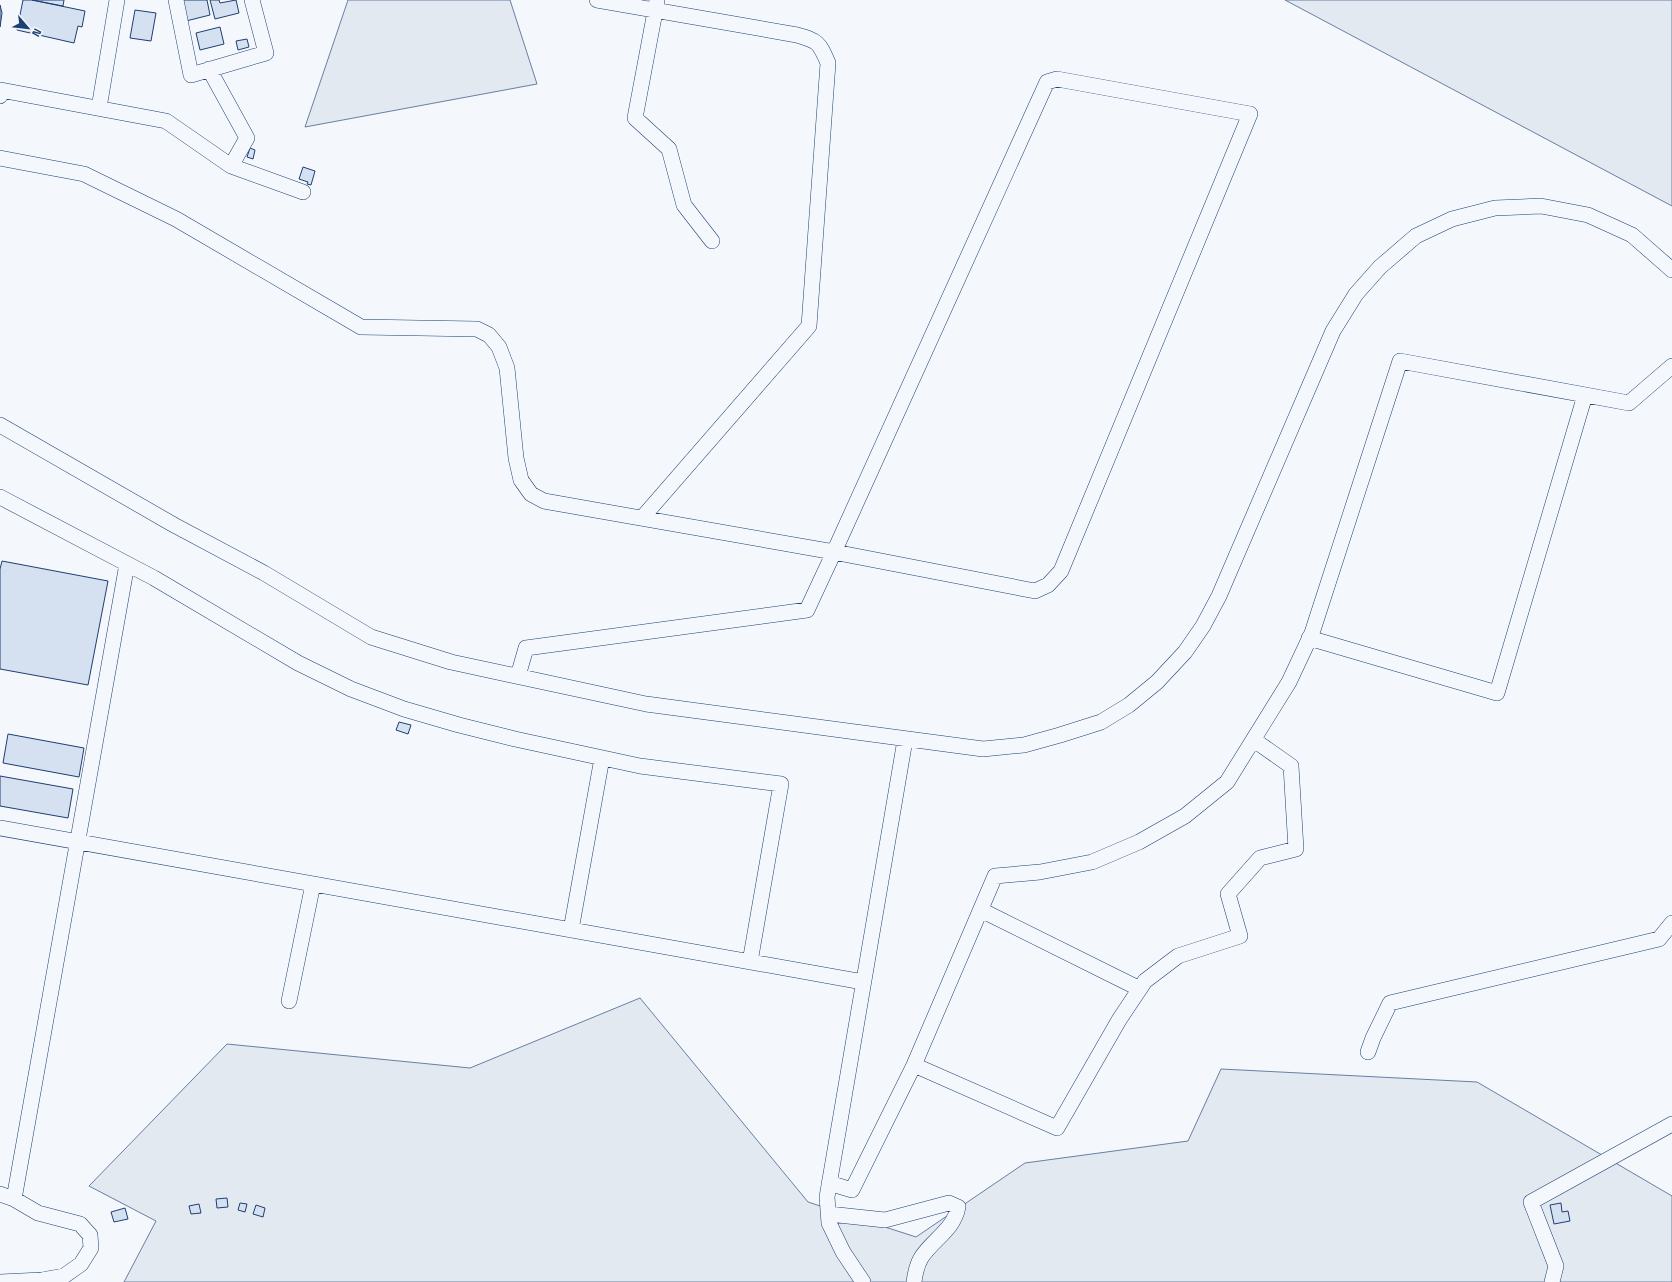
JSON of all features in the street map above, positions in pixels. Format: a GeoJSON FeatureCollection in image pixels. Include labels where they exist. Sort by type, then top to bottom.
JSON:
{"type":"FeatureCollection","features":[{"type":"Feature","properties":{"kind":"street"},"geometry":{"type":"LineString","coordinates":[[99,108],[117,0]]}},
{"type":"Feature","properties":{"kind":"street"},"geometry":{"type":"LineString","coordinates":[[176,0],[191,75],[266,53],[252,0]]}},
{"type":"Feature","properties":{"kind":"street"},"geometry":{"type":"LineString","coordinates":[[597,0],[656,5],[796,35],[812,40],[821,46],[828,63],[809,326],[642,518]]}},
{"type":"Feature","properties":{"kind":"street"},"geometry":{"type":"LineString","coordinates":[[656,5],[635,118],[669,149],[684,205],[712,241]]}},
{"type":"Feature","properties":{"kind":"street"},"geometry":{"type":"LineString","coordinates":[[209,69],[247,138],[231,166]]}},
{"type":"Feature","properties":{"kind":"street"},"geometry":{"type":"LineString","coordinates":[[0,158],[84,174],[176,219],[361,327],[477,330],[489,334],[499,347],[508,368],[516,458],[521,480],[531,494],[544,501],[834,552],[1035,591],[1048,584],[1061,571],[1250,114],[1057,80],[1047,82],[834,552],[807,610],[526,648],[518,676]]}},
{"type":"Feature","properties":{"kind":"street"},"geometry":{"type":"LineString","coordinates":[[0,96],[1,90],[166,121],[231,166],[303,192]]}},
{"type":"Feature","properties":{"kind":"street"},"geometry":{"type":"LineString","coordinates":[[0,425],[174,525],[264,573],[371,637],[451,662],[646,704],[905,740],[983,749],[1024,745],[1101,722],[1129,705],[1157,682],[1185,652],[1199,633],[1219,596],[1333,331],[1356,294],[1380,267],[1416,236],[1452,218],[1495,208],[1541,206],[1588,215],[1632,235],[1672,270]]}},
{"type":"Feature","properties":{"kind":"street"},"geometry":{"type":"LineString","coordinates":[[829,1183],[852,1190],[914,1065],[995,876],[1040,872],[1092,862],[1140,842],[1185,816],[1227,782],[1289,682],[1309,638],[1400,361],[1629,403],[1672,366]]}},
{"type":"Feature","properties":{"kind":"street"},"geometry":{"type":"LineString","coordinates":[[1309,638],[1497,693],[1585,395]]}},
{"type":"Feature","properties":{"kind":"street"},"geometry":{"type":"LineString","coordinates":[[0,497],[154,578],[298,663],[351,689],[404,709],[459,725],[640,766],[781,784],[750,962]]}},
{"type":"Feature","properties":{"kind":"street"},"geometry":{"type":"LineString","coordinates":[[0,1282],[42,1280],[64,1276],[81,1264],[91,1248],[90,1235],[80,1224],[38,1213],[7,1197],[78,842],[127,564]]}},
{"type":"Feature","properties":{"kind":"street"},"geometry":{"type":"LineString","coordinates":[[863,1282],[843,1252],[829,1223],[827,1196],[905,740]]}},
{"type":"Feature","properties":{"kind":"street"},"geometry":{"type":"LineString","coordinates":[[914,1065],[1057,1128],[1119,1020],[1145,980],[1178,956],[1240,936],[1228,894],[1260,858],[1296,849],[1291,766],[1254,740]]}},
{"type":"Feature","properties":{"kind":"street"},"geometry":{"type":"LineString","coordinates":[[572,930],[602,758]]}},
{"type":"Feature","properties":{"kind":"street"},"geometry":{"type":"LineString","coordinates":[[0,828],[863,982]]}},
{"type":"Feature","properties":{"kind":"street"},"geometry":{"type":"LineString","coordinates":[[289,1001],[313,884]]}},
{"type":"Feature","properties":{"kind":"street"},"geometry":{"type":"LineString","coordinates":[[981,910],[1140,989]]}},
{"type":"Feature","properties":{"kind":"street"},"geometry":{"type":"LineString","coordinates":[[1368,1052],[1390,1002],[1659,939],[1671,926]]}},
{"type":"Feature","properties":{"kind":"street"},"geometry":{"type":"LineString","coordinates":[[1552,1282],[1556,1266],[1531,1202],[1672,1124]]}},
{"type":"Feature","properties":{"kind":"street"},"geometry":{"type":"LineString","coordinates":[[828,1214],[885,1220],[949,1203],[958,1207],[956,1217],[921,1258],[915,1272],[914,1282]]}},
{"type":"Feature","properties":{"kind":"shaded area"},"geometry":{"type":"Polygon","coordinates":[[[348,0],[510,0],[537,84],[305,127],[348,0]]]}},
{"type":"Feature","properties":{"kind":"shaded area"},"geometry":{"type":"Polygon","coordinates":[[[1285,0],[1672,0],[1672,206],[1285,0]]]}},
{"type":"Feature","properties":{"kind":"shaded area"},"geometry":{"type":"Polygon","coordinates":[[[640,998],[808,1202],[916,1237],[1025,1163],[1188,1141],[1221,1069],[1477,1082],[1672,1196],[1672,1282],[124,1282],[156,1221],[89,1186],[227,1044],[470,1068],[640,998]]]}},
{"type":"Feature","properties":{"kind":"building"},"geometry":{"type":"Polygon","coordinates":[[[23,0],[32,0],[85,11],[82,27],[78,26],[74,43],[17,30],[23,0]]]}},
{"type":"Feature","properties":{"kind":"building"},"geometry":{"type":"Polygon","coordinates":[[[32,0],[64,0],[63,6],[32,0]]]}},
{"type":"Feature","properties":{"kind":"building"},"geometry":{"type":"Polygon","coordinates":[[[183,0],[207,0],[210,15],[186,21],[183,0]]]}},
{"type":"Feature","properties":{"kind":"building"},"geometry":{"type":"Polygon","coordinates":[[[210,0],[219,0],[220,3],[236,0],[239,13],[215,19],[210,0]]]}},
{"type":"Feature","properties":{"kind":"building"},"geometry":{"type":"Polygon","coordinates":[[[0,5],[2,13],[0,27],[0,5]]]}},
{"type":"Feature","properties":{"kind":"building"},"geometry":{"type":"Polygon","coordinates":[[[135,10],[156,13],[151,41],[130,38],[135,10]]]}},
{"type":"Feature","properties":{"kind":"building"},"geometry":{"type":"Polygon","coordinates":[[[220,27],[224,44],[200,50],[196,33],[220,27]]]}},
{"type":"Feature","properties":{"kind":"building"},"geometry":{"type":"Polygon","coordinates":[[[247,39],[249,47],[238,50],[236,41],[247,39]]]}},
{"type":"Feature","properties":{"kind":"building"},"geometry":{"type":"Polygon","coordinates":[[[250,148],[255,150],[253,159],[247,157],[250,148]]]}},
{"type":"Feature","properties":{"kind":"building"},"geometry":{"type":"Polygon","coordinates":[[[303,167],[315,171],[311,185],[307,184],[308,182],[299,179],[303,167]]]}},
{"type":"Feature","properties":{"kind":"building"},"geometry":{"type":"Polygon","coordinates":[[[2,561],[108,581],[88,685],[0,669],[0,569],[2,561]]]}},
{"type":"Feature","properties":{"kind":"building"},"geometry":{"type":"Polygon","coordinates":[[[399,722],[411,725],[408,734],[396,730],[399,722]]]}},
{"type":"Feature","properties":{"kind":"building"},"geometry":{"type":"Polygon","coordinates":[[[8,734],[84,748],[79,777],[3,763],[8,734]]]}},
{"type":"Feature","properties":{"kind":"building"},"geometry":{"type":"Polygon","coordinates":[[[0,776],[73,789],[68,818],[0,806],[0,776]]]}},
{"type":"Feature","properties":{"kind":"building"},"geometry":{"type":"Polygon","coordinates":[[[227,1198],[228,1207],[217,1208],[216,1199],[227,1198]]]}},
{"type":"Feature","properties":{"kind":"building"},"geometry":{"type":"Polygon","coordinates":[[[240,1203],[247,1204],[245,1212],[238,1210],[240,1203]]]}},
{"type":"Feature","properties":{"kind":"building"},"geometry":{"type":"Polygon","coordinates":[[[1561,1203],[1562,1212],[1568,1211],[1570,1221],[1554,1224],[1550,1205],[1561,1203]]]}},
{"type":"Feature","properties":{"kind":"building"},"geometry":{"type":"Polygon","coordinates":[[[199,1204],[201,1213],[191,1214],[189,1206],[199,1204]]]}},
{"type":"Feature","properties":{"kind":"building"},"geometry":{"type":"Polygon","coordinates":[[[256,1205],[265,1208],[263,1217],[253,1214],[256,1205]]]}},
{"type":"Feature","properties":{"kind":"building"},"geometry":{"type":"Polygon","coordinates":[[[125,1208],[128,1219],[114,1222],[111,1212],[125,1208]]]}}]}
